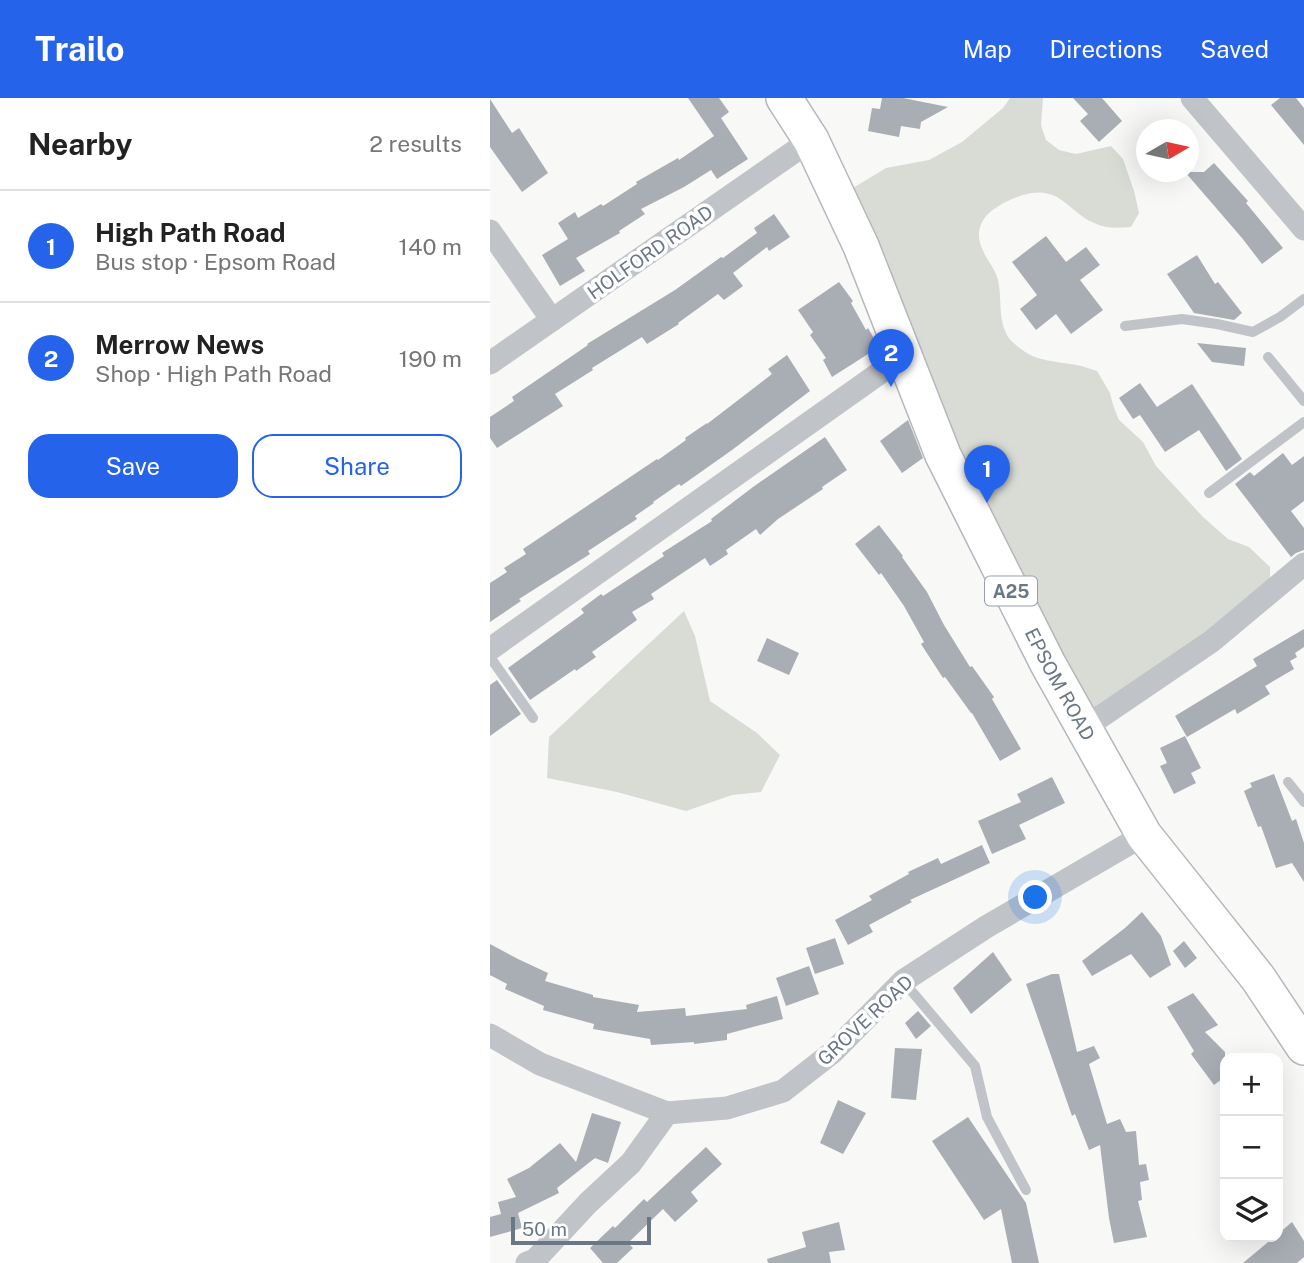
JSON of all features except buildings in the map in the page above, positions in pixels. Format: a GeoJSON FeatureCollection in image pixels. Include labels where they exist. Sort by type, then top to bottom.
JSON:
{"type":"FeatureCollection","features":[{"type":"Feature","properties":{"kind":"main road","name":"EPSOM ROAD"},"geometry":{"type":"LineString","coordinates":[[784,98],[811,140],[862,246],[943,455],[1048,664],[1144,835],[1258,978],[1304,1047]]}},
{"type":"Feature","properties":{"kind":"street"},"geometry":{"type":"LineString","coordinates":[[1192,98],[1304,229]]}},
{"type":"Feature","properties":{"kind":"street","name":"HOLFORD ROAD"},"geometry":{"type":"LineString","coordinates":[[490,363],[811,140]]}},
{"type":"Feature","properties":{"kind":"street"},"geometry":{"type":"LineString","coordinates":[[490,232],[552,320]]}},
{"type":"Feature","properties":{"kind":"street"},"geometry":{"type":"LineString","coordinates":[[490,649],[905,355]]}},
{"type":"Feature","properties":{"kind":"street"},"geometry":{"type":"LineString","coordinates":[[1084,728],[1212,641],[1304,564]]}},
{"type":"Feature","properties":{"kind":"street","name":"GROVE ROAD"},"geometry":{"type":"LineString","coordinates":[[490,1035],[540,1064],[667,1113],[727,1108],[783,1091],[833,1052],[903,981],[986,927],[1144,835]]}},
{"type":"Feature","properties":{"kind":"street"},"geometry":{"type":"LineString","coordinates":[[527,1263],[535,1259],[588,1203],[631,1163],[667,1113]]}},
{"type":"Feature","properties":{"kind":"lane"},"geometry":{"type":"LineString","coordinates":[[1125,326],[1182,319],[1253,332],[1304,299]]}},
{"type":"Feature","properties":{"kind":"lane"},"geometry":{"type":"LineString","coordinates":[[1268,357],[1304,401]]}},
{"type":"Feature","properties":{"kind":"lane"},"geometry":{"type":"LineString","coordinates":[[1209,492],[1304,422]]}},
{"type":"Feature","properties":{"kind":"lane"},"geometry":{"type":"LineString","coordinates":[[490,657],[533,718]]}},
{"type":"Feature","properties":{"kind":"lane"},"geometry":{"type":"LineString","coordinates":[[1289,782],[1304,802]]}},
{"type":"Feature","properties":{"kind":"lane"},"geometry":{"type":"LineString","coordinates":[[903,981],[975,1066],[987,1117],[1026,1190]]}},
{"type":"Feature","properties":{"kind":"shaded area"},"geometry":{"type":"Polygon","coordinates":[[[1010,98],[1043,98],[1041,125],[1046,140],[1059,150],[1076,154],[1111,146],[1123,159],[1139,213],[1131,227],[1103,226],[1085,218],[1055,196],[1036,193],[1014,198],[990,213],[980,227],[979,236],[981,246],[998,280],[1002,320],[1007,335],[1021,349],[1034,356],[1097,371],[1110,393],[1119,420],[1143,442],[1156,466],[1203,517],[1228,539],[1249,547],[1270,567],[1270,592],[1092,723],[969,475],[848,191],[886,168],[929,160],[962,142],[1003,108],[1010,98]]]}},
{"type":"Feature","properties":{"kind":"shaded area"},"geometry":{"type":"Polygon","coordinates":[[[684,611],[695,636],[710,701],[757,733],[780,755],[761,792],[732,795],[686,811],[617,792],[547,778],[549,737],[684,611]]]}},
{"type":"Feature","properties":{"kind":"place","name":"Merrow News"},"geometry":{"type":"Point","coordinates":[891,387]}},
{"type":"Feature","properties":{"kind":"place","name":"High Path Road"},"geometry":{"type":"Point","coordinates":[987,503]}}]}
